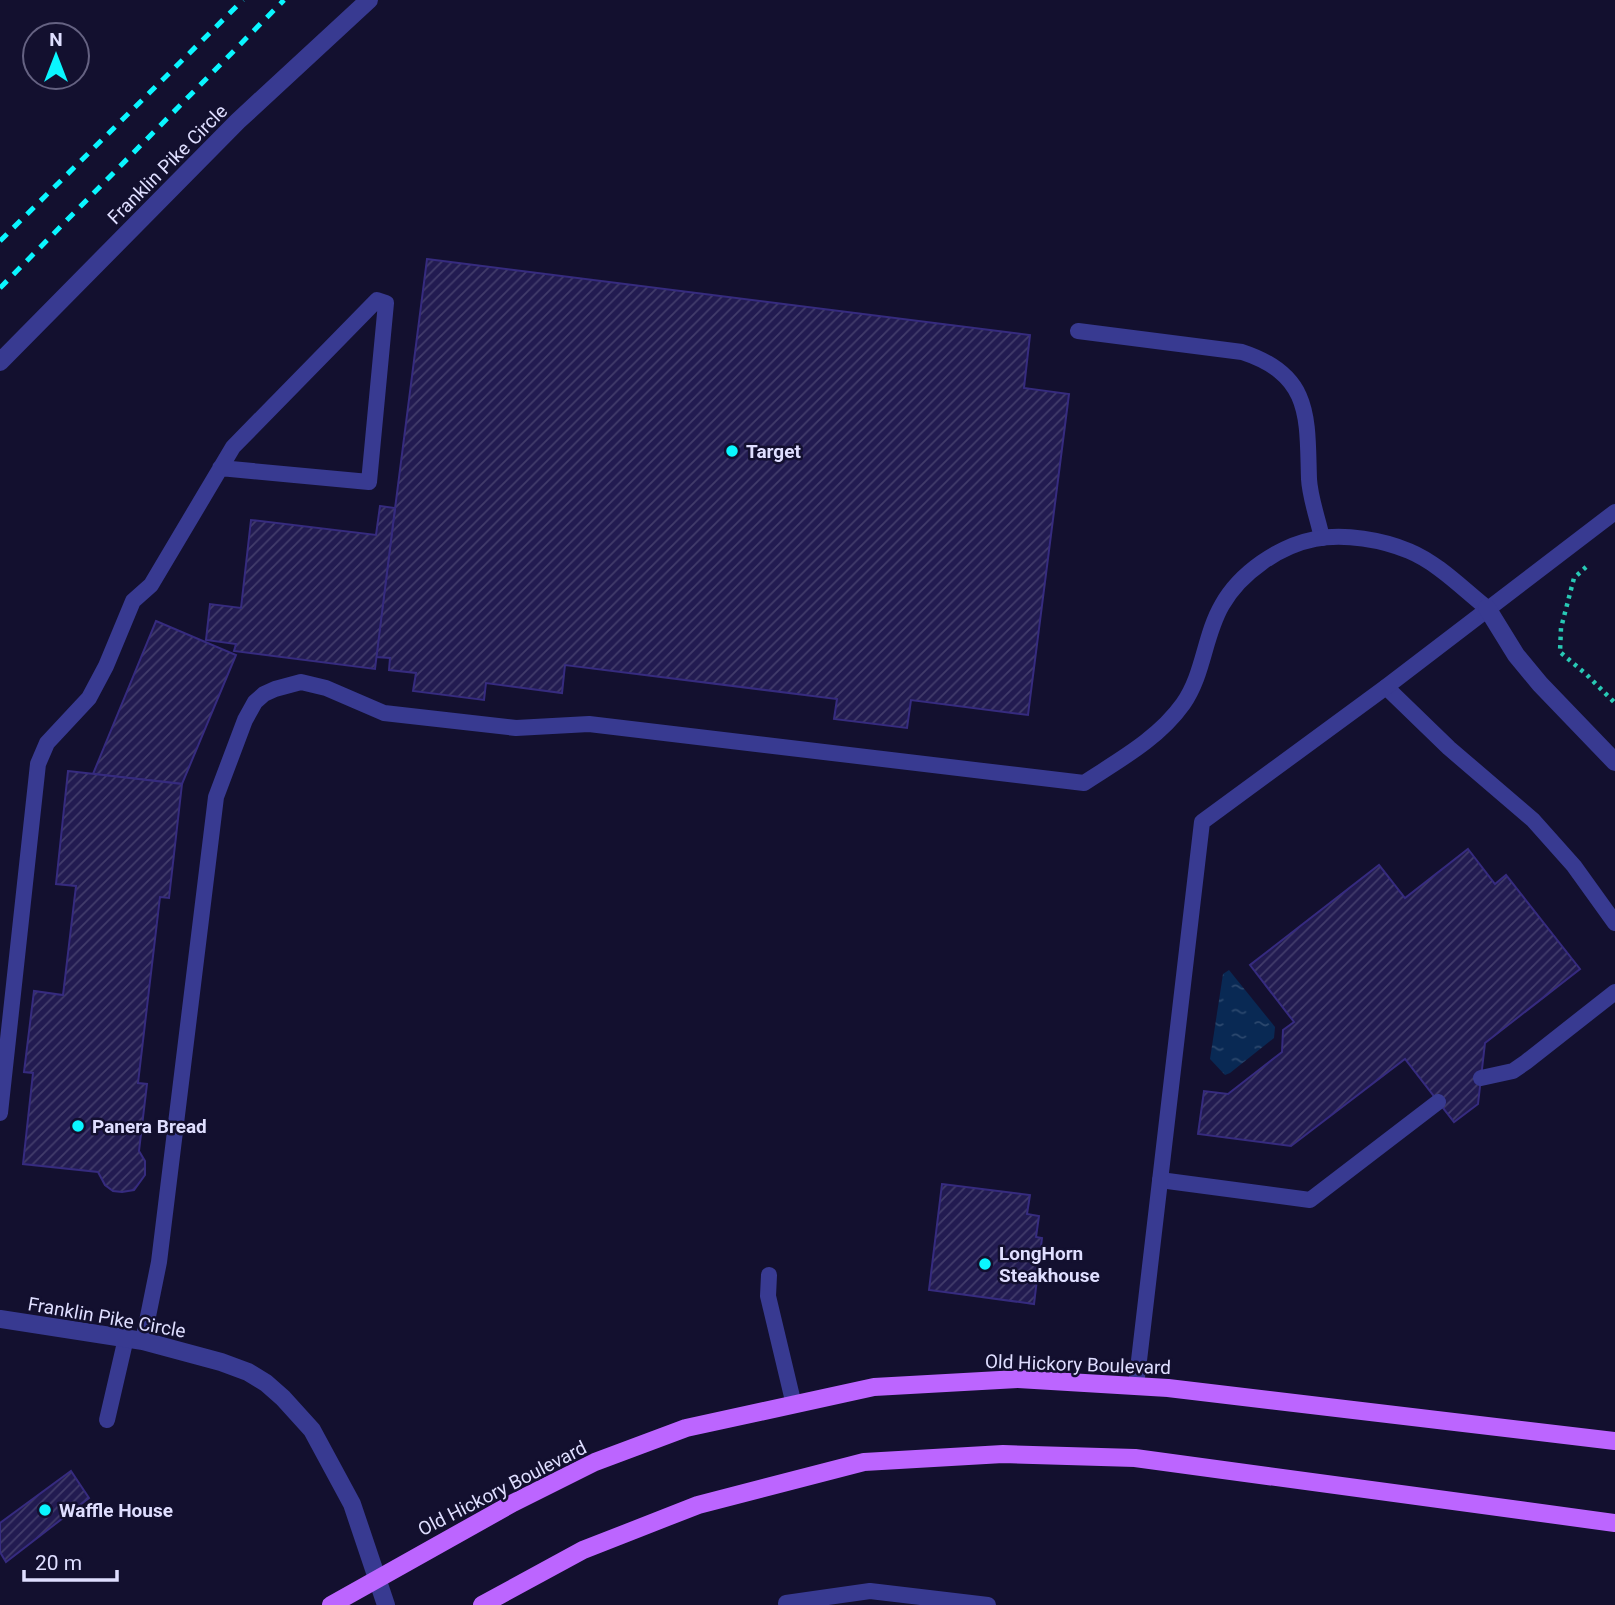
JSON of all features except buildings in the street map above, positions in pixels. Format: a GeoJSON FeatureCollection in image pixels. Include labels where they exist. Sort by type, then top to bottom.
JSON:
{"type":"FeatureCollection","features":[{"type":"Feature","properties":{"kind":"main road","name":"Old Hickory Boulevard"},"geometry":{"type":"LineString","coordinates":[[331,1605],[513,1503],[595,1462],[686,1429],[874,1387],[1018,1379],[1168,1388],[1615,1441]]}},
{"type":"Feature","properties":{"kind":"main road"},"geometry":{"type":"LineString","coordinates":[[482,1605],[583,1550],[698,1505],[864,1462],[1003,1454],[1135,1458],[1615,1524]]}},
{"type":"Feature","properties":{"kind":"street","name":"Franklin Pike Circle"},"geometry":{"type":"LineString","coordinates":[[0,362],[238,121],[369,0]]}},
{"type":"Feature","properties":{"kind":"street"},"geometry":{"type":"LineString","coordinates":[[1487,608],[1516,654],[1540,684],[1615,762]]}},
{"type":"Feature","properties":{"kind":"street","name":"Franklin Pike Circle"},"geometry":{"type":"LineString","coordinates":[[0,1320],[134,1340],[221,1362],[248,1372],[266,1383],[312,1430],[352,1504],[386,1605]]}},
{"type":"Feature","properties":{"kind":"lane"},"geometry":{"type":"LineString","coordinates":[[0,1113],[38,764],[47,743],[89,698],[106,666],[133,601],[151,586],[220,468],[233,447],[377,300],[386,303],[369,482],[220,468]]}},
{"type":"Feature","properties":{"kind":"lane"},"geometry":{"type":"LineString","coordinates":[[1079,331],[1242,352],[1276,367],[1292,382],[1301,398],[1307,423],[1309,481],[1322,538]]}},
{"type":"Feature","properties":{"kind":"lane"},"geometry":{"type":"LineString","coordinates":[[1136,1386],[1202,822],[1386,687],[1615,512]]}},
{"type":"Feature","properties":{"kind":"lane"},"geometry":{"type":"LineString","coordinates":[[107,1420],[159,1262],[216,797],[245,720],[255,702],[264,694],[301,682],[326,688],[384,713],[516,728],[589,724],[1084,783],[1144,744],[1183,704],[1200,671],[1215,617],[1234,587],[1271,557],[1301,543],[1322,538],[1357,539],[1409,551],[1425,560],[1487,608]]}},
{"type":"Feature","properties":{"kind":"lane"},"geometry":{"type":"LineString","coordinates":[[1386,687],[1449,748],[1533,820],[1574,866],[1615,923]]}},
{"type":"Feature","properties":{"kind":"lane"},"geometry":{"type":"LineString","coordinates":[[1481,1078],[1513,1071],[1615,992]]}},
{"type":"Feature","properties":{"kind":"lane"},"geometry":{"type":"LineString","coordinates":[[1160,1180],[1310,1200],[1438,1102]]}},
{"type":"Feature","properties":{"kind":"lane"},"geometry":{"type":"LineString","coordinates":[[769,1275],[768,1296],[794,1405]]}},
{"type":"Feature","properties":{"kind":"lane"},"geometry":{"type":"LineString","coordinates":[[783,1604],[870,1591],[988,1605]]}},
{"type":"Feature","properties":{"kind":"path"},"geometry":{"type":"LineString","coordinates":[[1589,564],[1574,578],[1561,628],[1560,652],[1615,703]]}},
{"type":"Feature","properties":{"kind":"water"},"geometry":{"type":"Polygon","coordinates":[[[1229,970],[1275,1027],[1274,1038],[1225,1075],[1210,1059],[1223,974],[1229,970]]]}},
{"type":"Feature","properties":{"kind":"railway"},"geometry":{"type":"LineString","coordinates":[[0,241],[243,0]]}},
{"type":"Feature","properties":{"kind":"railway"},"geometry":{"type":"LineString","coordinates":[[0,288],[284,0]]}},
{"type":"Feature","properties":{"kind":"place","name":"Target"},"geometry":{"type":"Point","coordinates":[732,451]}},
{"type":"Feature","properties":{"kind":"place","name":"Panera Bread"},"geometry":{"type":"Point","coordinates":[78,1126]}},
{"type":"Feature","properties":{"kind":"place","name":"LongHorn Steakhouse"},"geometry":{"type":"Point","coordinates":[985,1264]}},
{"type":"Feature","properties":{"kind":"place","name":"Waffle House"},"geometry":{"type":"Point","coordinates":[45,1510]}}]}
